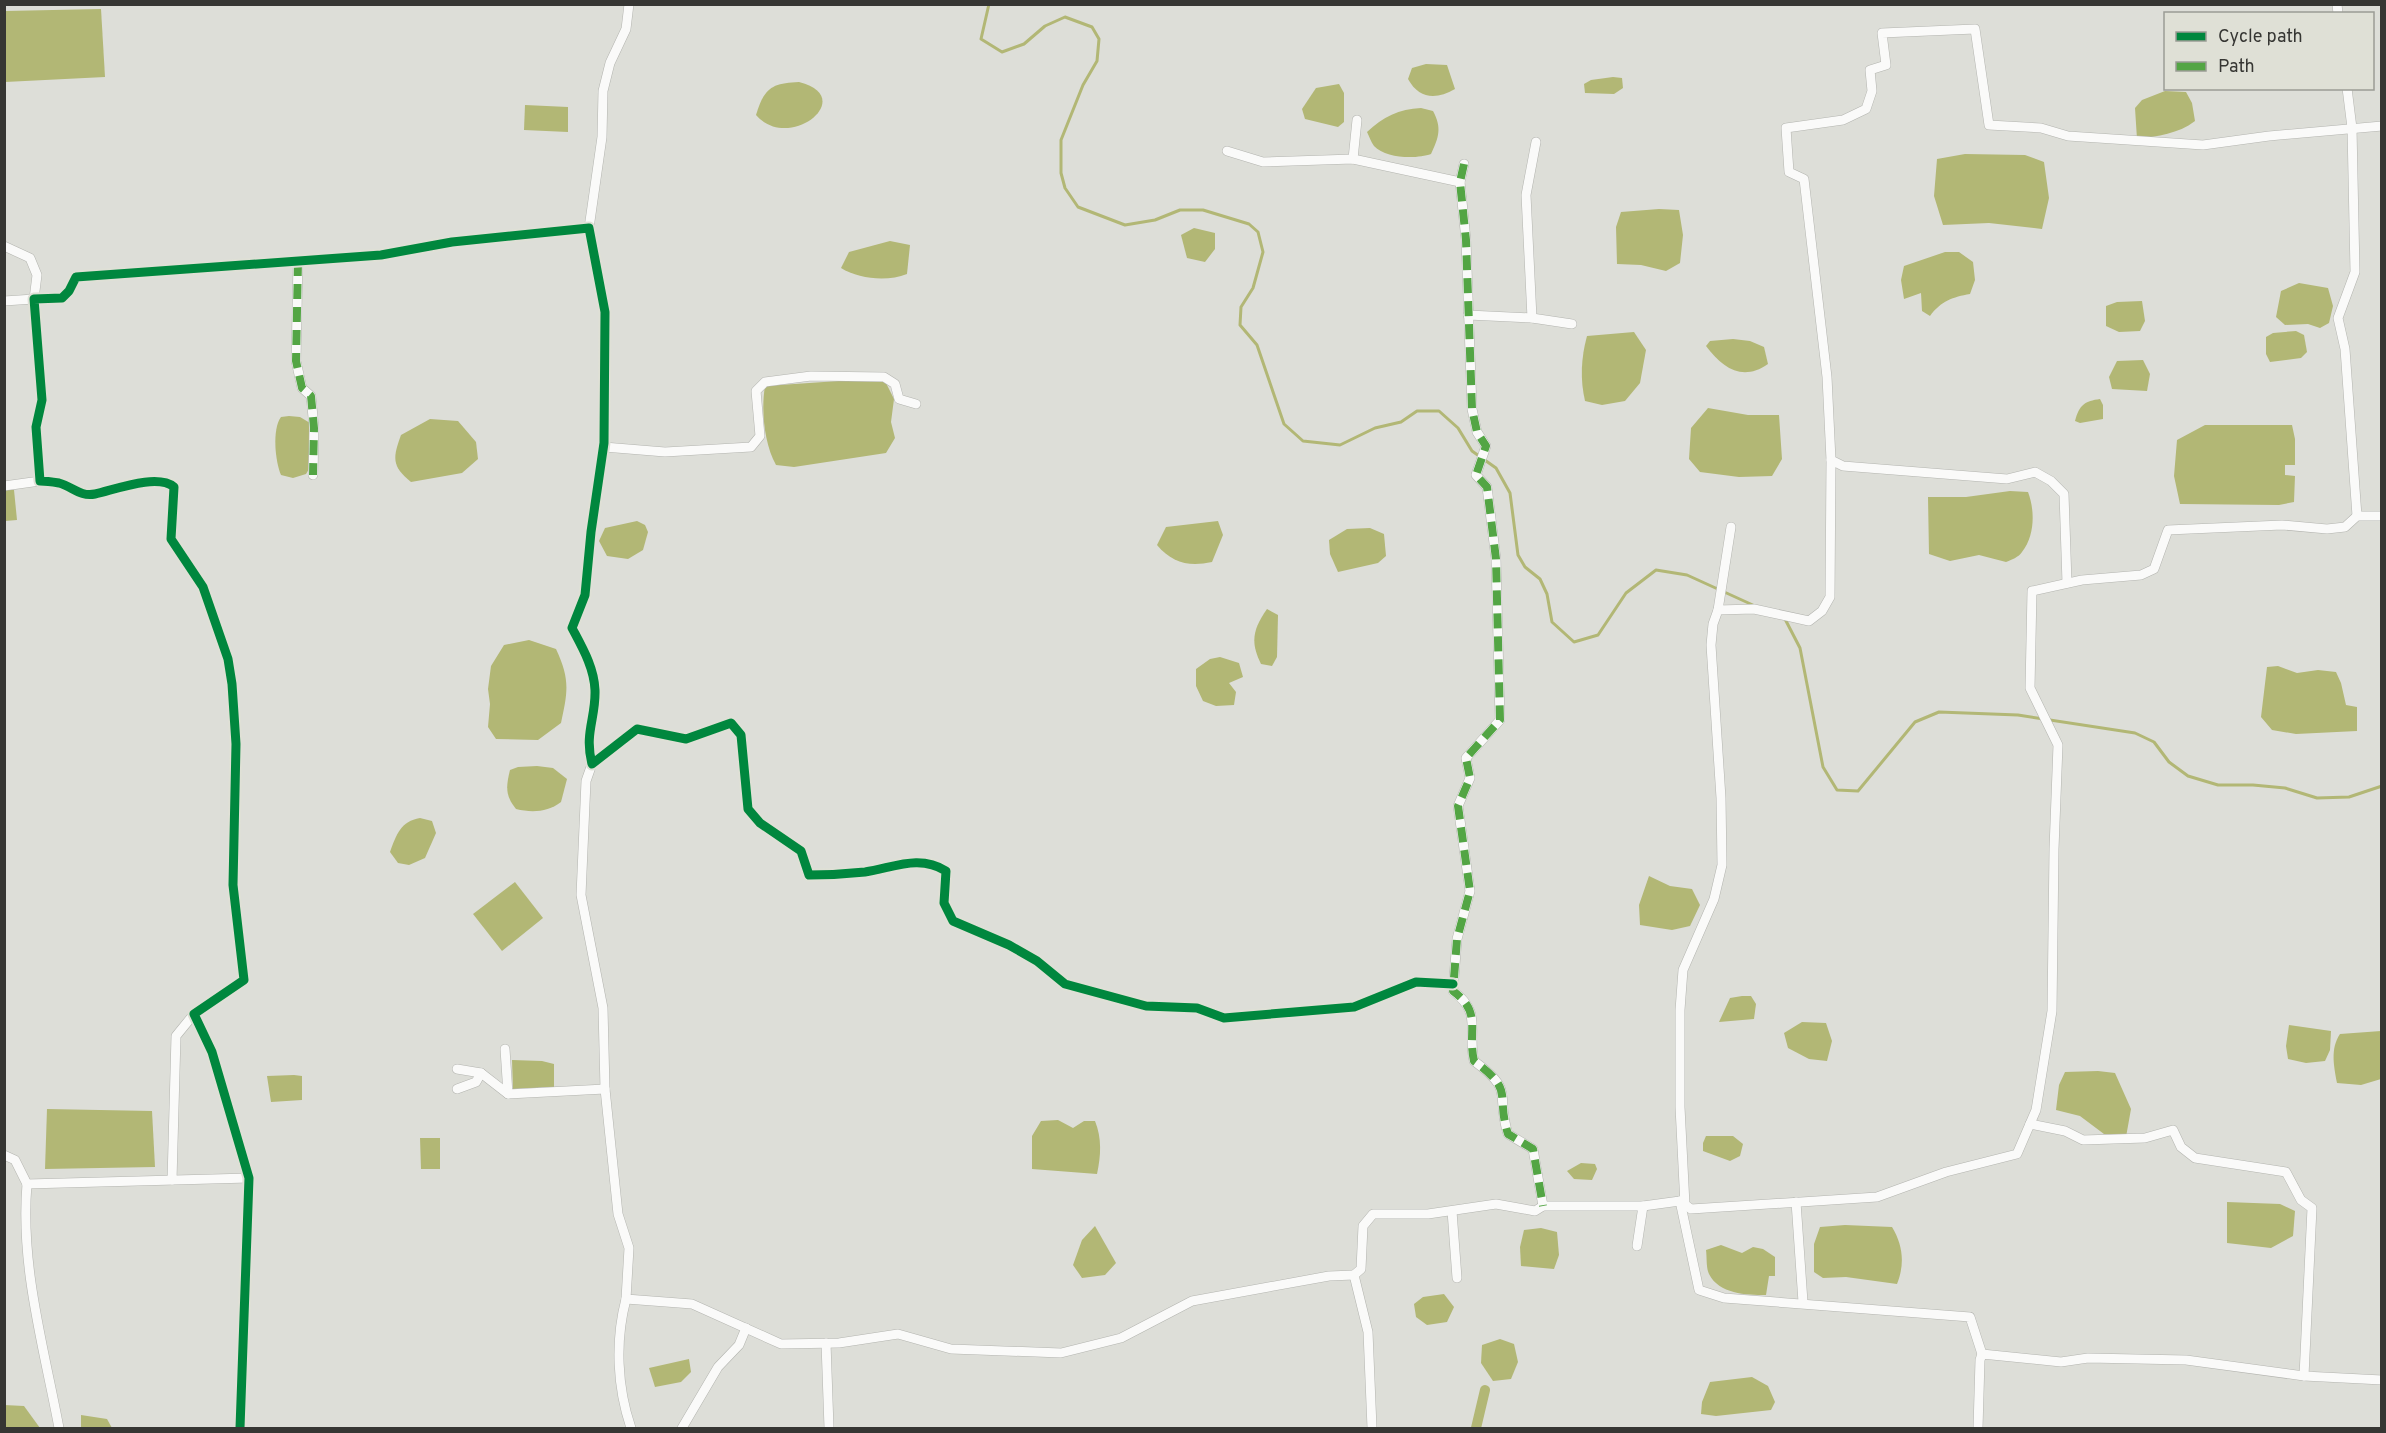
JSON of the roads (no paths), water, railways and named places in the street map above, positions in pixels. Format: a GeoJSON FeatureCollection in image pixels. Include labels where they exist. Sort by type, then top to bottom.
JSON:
{"type":"FeatureCollection","features":[{"type":"Feature","properties":{"kind":"street"},"geometry":{"type":"LineString","coordinates":[[592,764],[587,744],[595,689],[586,653],[572,628],[585,596],[591,532],[604,447],[605,312],[589,228],[600,158],[603,91],[610,63],[626,29],[629,4]]}},
{"type":"Feature","properties":{"kind":"street"},"geometry":{"type":"LineString","coordinates":[[1718,610],[1754,609],[1809,621],[1822,612],[1830,597],[1831,460],[1827,377],[1804,179],[1789,172],[1786,128],[1843,120],[1866,109],[1872,91],[1870,70],[1886,65],[1882,33],[1976,29],[1989,125],[2041,128],[2068,136],[2203,146],[2382,126]]}},
{"type":"Feature","properties":{"kind":"street"},"geometry":{"type":"LineString","coordinates":[[2348,90],[2352,128],[2355,272],[2338,318],[2345,349],[2357,516]]}},
{"type":"Feature","properties":{"kind":"street"},"geometry":{"type":"LineString","coordinates":[[1353,159],[1356,120]]}},
{"type":"Feature","properties":{"kind":"street"},"geometry":{"type":"LineString","coordinates":[[1532,318],[1526,195],[1536,142]]}},
{"type":"Feature","properties":{"kind":"street"},"geometry":{"type":"LineString","coordinates":[[1227,151],[1263,162],[1353,159],[1460,182]]}},
{"type":"Feature","properties":{"kind":"street"},"geometry":{"type":"LineString","coordinates":[[1464,164],[1460,182],[1466,240],[1472,409],[1477,432],[1486,446],[1476,475],[1487,488],[1496,559],[1500,720],[1466,758],[1470,778],[1458,806],[1470,891],[1457,939],[1453,984],[1454,991],[1467,1001],[1474,1024],[1470,1045],[1474,1061],[1493,1075],[1504,1092],[1504,1120],[1508,1134],[1533,1149],[1543,1206]]}},
{"type":"Feature","properties":{"kind":"street"},"geometry":{"type":"LineString","coordinates":[[4,301],[62,298],[76,277],[381,255],[452,242],[589,228]]}},
{"type":"Feature","properties":{"kind":"street"},"geometry":{"type":"LineString","coordinates":[[4,246],[30,258],[37,275],[34,299],[42,400],[36,427],[40,481]]}},
{"type":"Feature","properties":{"kind":"street"},"geometry":{"type":"LineString","coordinates":[[297,261],[296,361],[302,388],[311,396],[314,428],[313,475]]}},
{"type":"Feature","properties":{"kind":"street"},"geometry":{"type":"LineString","coordinates":[[1468,315],[1532,318],[1572,324]]}},
{"type":"Feature","properties":{"kind":"street"},"geometry":{"type":"LineString","coordinates":[[604,447],[665,452],[751,447],[760,436],[756,391],[765,382],[776,380],[811,376],[884,377],[895,384],[899,399],[916,404]]}},
{"type":"Feature","properties":{"kind":"street"},"geometry":{"type":"LineString","coordinates":[[1831,460],[1843,466],[2007,479],[2034,472],[2051,481],[2064,494],[2067,583]]}},
{"type":"Feature","properties":{"kind":"street"},"geometry":{"type":"LineString","coordinates":[[4,486],[40,481],[61,484],[79,494],[159,481],[174,487],[171,539],[203,587],[228,659],[235,702],[236,744],[233,885],[244,980],[194,1014],[176,1036],[172,1180]]}},
{"type":"Feature","properties":{"kind":"street"},"geometry":{"type":"LineString","coordinates":[[626,1299],[692,1304],[781,1344],[826,1343],[898,1334],[951,1348],[1061,1353],[1121,1338],[1192,1301],[1329,1276],[1354,1275],[1361,1269],[1363,1226],[1373,1214],[1452,1211],[1496,1204],[1535,1211],[1543,1206],[1643,1206],[1683,1203],[1691,1209],[1877,1197],[1946,1172],[2018,1154],[2036,1110],[2052,1011],[2058,745],[2030,688],[2032,591],[2067,583],[2141,575],[2154,569],[2168,530],[2282,525],[2327,529],[2345,527],[2357,516],[2382,516]]}},
{"type":"Feature","properties":{"kind":"street"},"geometry":{"type":"LineString","coordinates":[[1731,527],[1711,645],[1722,798],[1722,865],[1714,899],[1683,970],[1680,1107],[1683,1203],[1699,1290],[1724,1298],[1803,1302],[1970,1317],[1982,1354],[1978,1428]]}},
{"type":"Feature","properties":{"kind":"street"},"geometry":{"type":"LineString","coordinates":[[631,1428],[624,1409],[619,1363],[620,1320],[626,1299],[629,1248],[618,1214],[605,1089],[603,1008],[581,895],[586,781],[592,764],[637,729],[686,740],[731,723],[741,735],[748,809],[760,823],[786,838],[801,851],[809,875],[867,872],[888,865],[910,862],[935,865],[946,873],[944,903],[953,921],[1009,945],[1037,962],[1065,984],[1146,1006],[1197,1008],[1224,1018],[1354,1007],[1416,982],[1453,984]]}},
{"type":"Feature","properties":{"kind":"street"},"geometry":{"type":"LineString","coordinates":[[194,1014],[212,1052],[249,1178],[240,1428]]}},
{"type":"Feature","properties":{"kind":"street"},"geometry":{"type":"LineString","coordinates":[[506,1049],[508,1094]]}},
{"type":"Feature","properties":{"kind":"street"},"geometry":{"type":"LineString","coordinates":[[457,1069],[481,1073],[508,1094],[605,1089]]}},
{"type":"Feature","properties":{"kind":"street"},"geometry":{"type":"LineString","coordinates":[[457,1089],[476,1082],[481,1073]]}},
{"type":"Feature","properties":{"kind":"street"},"geometry":{"type":"LineString","coordinates":[[2030,1124],[2065,1131],[2083,1140],[2145,1138],[2173,1130],[2181,1147],[2195,1158],[2286,1172],[2301,1200],[2312,1208],[2304,1376]]}},
{"type":"Feature","properties":{"kind":"street"},"geometry":{"type":"LineString","coordinates":[[4,1155],[15,1160],[27,1184],[24,1218],[27,1261],[59,1428]]}},
{"type":"Feature","properties":{"kind":"street"},"geometry":{"type":"LineString","coordinates":[[27,1184],[249,1178]]}},
{"type":"Feature","properties":{"kind":"street"},"geometry":{"type":"LineString","coordinates":[[1796,1202],[1803,1302]]}},
{"type":"Feature","properties":{"kind":"street"},"geometry":{"type":"LineString","coordinates":[[1638,1246],[1643,1206]]}},
{"type":"Feature","properties":{"kind":"street"},"geometry":{"type":"LineString","coordinates":[[1452,1211],[1457,1278]]}},
{"type":"Feature","properties":{"kind":"street"},"geometry":{"type":"LineString","coordinates":[[1354,1275],[1368,1332],[1372,1428]]}},
{"type":"Feature","properties":{"kind":"street"},"geometry":{"type":"LineString","coordinates":[[682,1428],[718,1368],[739,1345],[747,1328]]}},
{"type":"Feature","properties":{"kind":"street"},"geometry":{"type":"LineString","coordinates":[[826,1343],[829,1428]]}},
{"type":"Feature","properties":{"kind":"street"},"geometry":{"type":"LineString","coordinates":[[1982,1354],[2061,1362],[2088,1358],[2186,1360],[2304,1376],[2382,1380]]}},
{"type":"Feature","properties":{"kind":"waterway"},"geometry":{"type":"LineString","coordinates":[[989,4],[981,39],[1002,52],[1024,44],[1045,26],[1065,17],[1092,27],[1099,39],[1097,61],[1083,85],[1061,140],[1061,173],[1065,188],[1078,207],[1125,225],[1155,220],[1180,210],[1203,210],[1249,224],[1258,232],[1263,252],[1253,288],[1241,307],[1240,325],[1257,345],[1284,424],[1303,441],[1340,445],[1375,428],[1401,422],[1417,411],[1439,411],[1458,428],[1472,451],[1496,468],[1510,493],[1518,555],[1525,567],[1540,579],[1547,594],[1552,622],[1574,642],[1598,635],[1626,593],[1656,570],[1687,575],[1755,606]]}},
{"type":"Feature","properties":{"kind":"waterway"},"geometry":{"type":"LineString","coordinates":[[1785,619],[1800,648],[1823,767],[1837,790],[1858,791],[1915,722],[1939,712],[2018,715],[2135,733],[2154,742],[2169,762],[2188,776],[2218,785],[2285,788],[2317,798],[2349,797],[2382,786]]}},
{"type":"Feature","properties":{"kind":"waterway"},"geometry":{"type":"LineString","coordinates":[[1476,1428],[1485,1390]]}}]}
